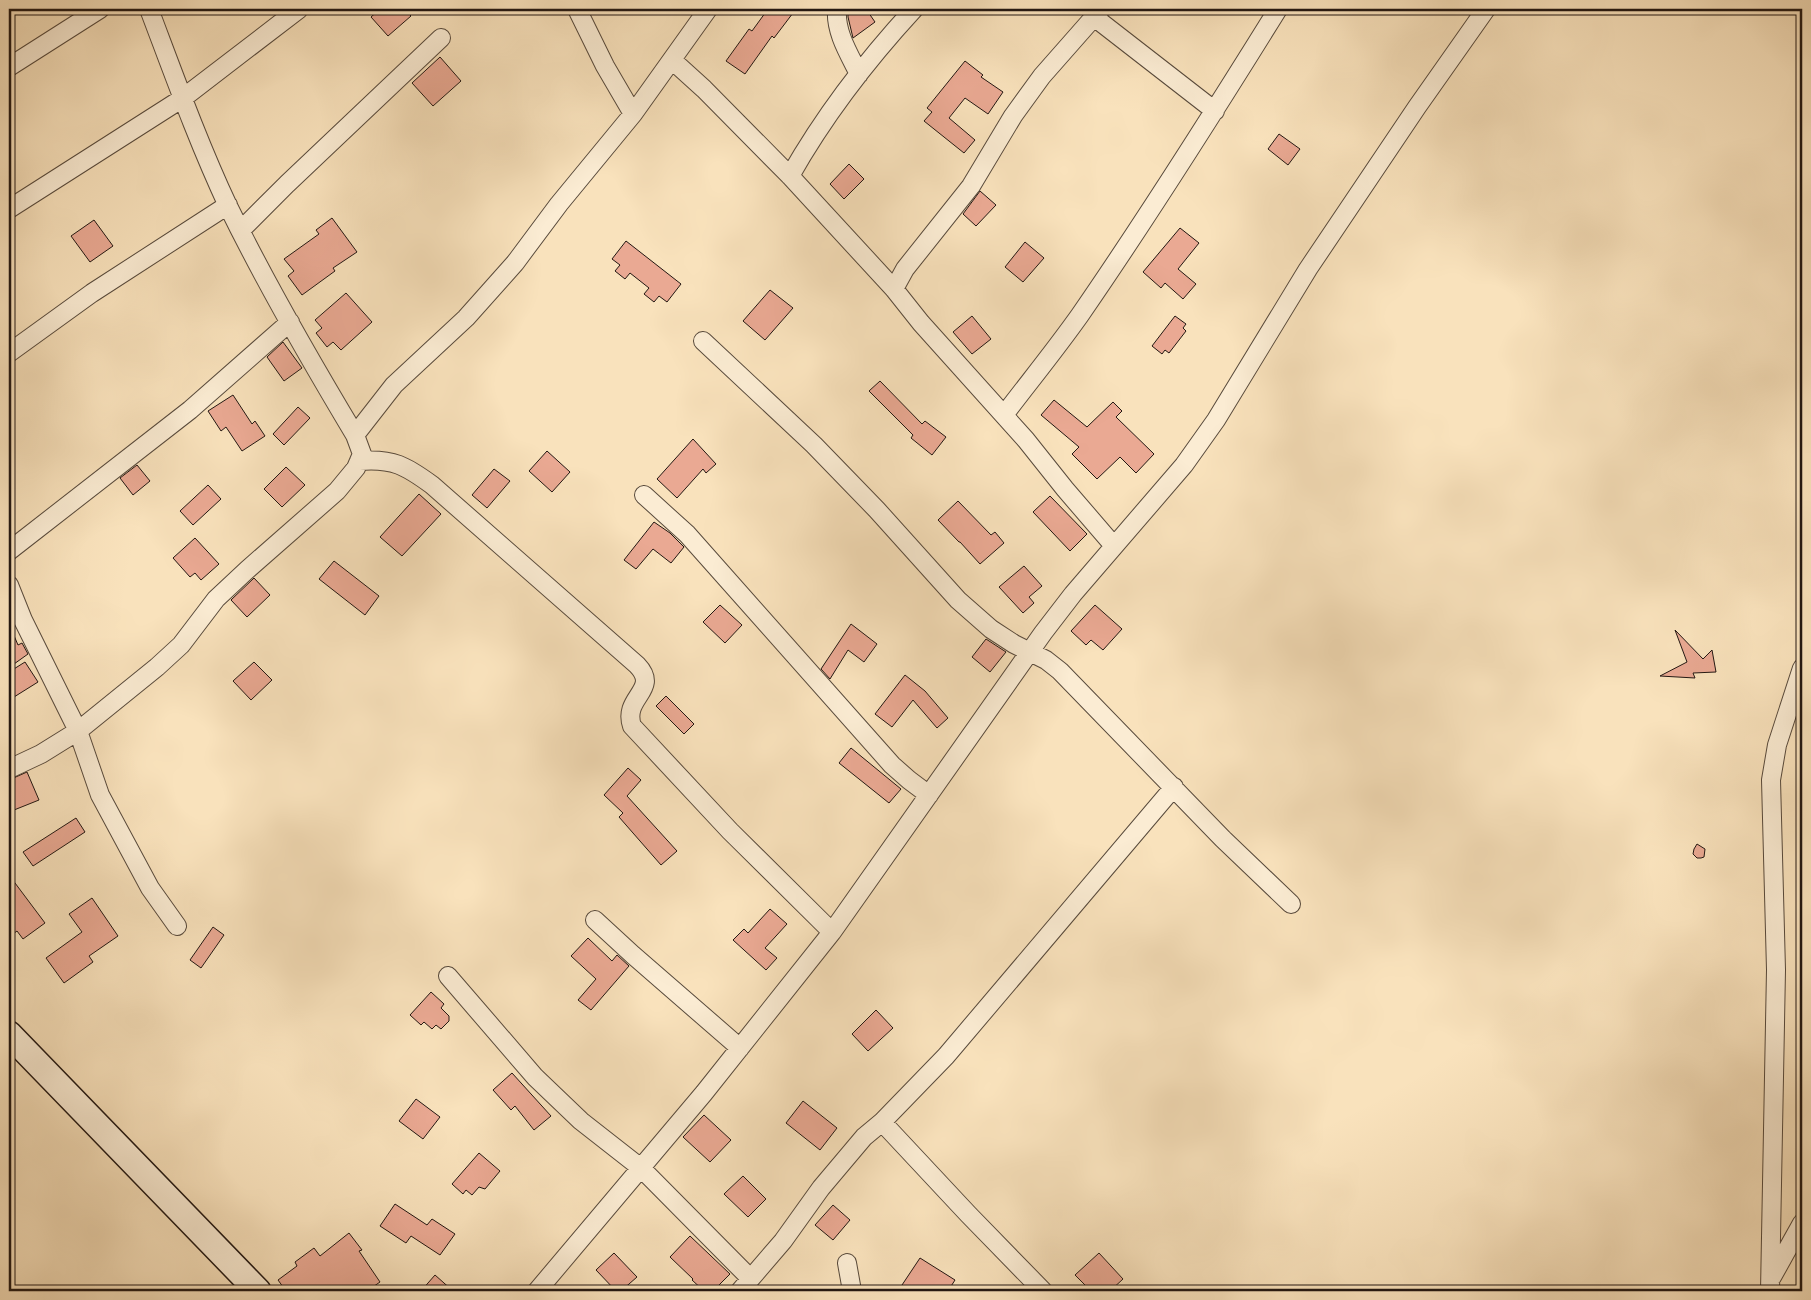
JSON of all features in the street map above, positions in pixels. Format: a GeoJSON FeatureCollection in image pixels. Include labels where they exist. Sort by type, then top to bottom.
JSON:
{"type":"FeatureCollection","features":[{"type":"Feature","properties":{"kind":"main road"},"geometry":{"type":"LineString","coordinates":[[9,1034],[258,1291]]}},
{"type":"Feature","properties":{"kind":"street"},"geometry":{"type":"LineString","coordinates":[[9,67],[100,9]]}},
{"type":"Feature","properties":{"kind":"street"},"geometry":{"type":"LineString","coordinates":[[9,769],[41,754],[78,731],[157,667],[181,645],[216,599],[246,570],[337,491],[356,468],[362,454],[355,435],[290,322],[228,205],[183,98],[149,9]]}},
{"type":"Feature","properties":{"kind":"street"},"geometry":{"type":"LineString","coordinates":[[9,209],[183,98],[299,9]]}},
{"type":"Feature","properties":{"kind":"street"},"geometry":{"type":"LineString","coordinates":[[577,9],[604,66],[633,114]]}},
{"type":"Feature","properties":{"kind":"street"},"geometry":{"type":"LineString","coordinates":[[355,435],[394,385],[466,318],[515,263],[559,204],[633,114],[708,9]]}},
{"type":"Feature","properties":{"kind":"street"},"geometry":{"type":"LineString","coordinates":[[837,9],[836,19],[843,42],[859,74]]}},
{"type":"Feature","properties":{"kind":"street"},"geometry":{"type":"LineString","coordinates":[[790,176],[820,127],[859,74],[887,38],[914,9]]}},
{"type":"Feature","properties":{"kind":"street"},"geometry":{"type":"LineString","coordinates":[[1004,415],[1078,317],[1215,111],[1278,9]]}},
{"type":"Feature","properties":{"kind":"street"},"geometry":{"type":"LineString","coordinates":[[537,1291],[740,1048],[832,932],[1073,594],[1184,465],[1216,420],[1308,269],[1417,106],[1486,9]]}},
{"type":"Feature","properties":{"kind":"street"},"geometry":{"type":"LineString","coordinates":[[894,289],[905,269],[971,186],[1013,116],[1042,76],[1098,13],[1215,111]]}},
{"type":"Feature","properties":{"kind":"street"},"geometry":{"type":"LineString","coordinates":[[241,230],[441,38]]}},
{"type":"Feature","properties":{"kind":"street"},"geometry":{"type":"LineString","coordinates":[[672,60],[704,89],[790,176],[894,289],[921,323],[1004,415],[1114,546]]}},
{"type":"Feature","properties":{"kind":"street"},"geometry":{"type":"LineString","coordinates":[[9,353],[92,293],[228,205]]}},
{"type":"Feature","properties":{"kind":"street"},"geometry":{"type":"LineString","coordinates":[[9,551],[182,416],[290,322]]}},
{"type":"Feature","properties":{"kind":"street"},"geometry":{"type":"LineString","coordinates":[[703,341],[814,445],[877,510],[958,600],[991,629],[1014,644],[1046,660],[1060,671],[1291,904]]}},
{"type":"Feature","properties":{"kind":"street"},"geometry":{"type":"LineString","coordinates":[[359,461],[378,460],[401,464],[416,473],[637,666],[645,674],[646,682],[630,710],[632,726],[730,831],[832,932]]}},
{"type":"Feature","properties":{"kind":"street"},"geometry":{"type":"LineString","coordinates":[[644,495],[687,534],[892,765],[929,795]]}},
{"type":"Feature","properties":{"kind":"street"},"geometry":{"type":"LineString","coordinates":[[9,585],[23,620],[78,731],[100,795],[150,888],[177,926]]}},
{"type":"Feature","properties":{"kind":"street"},"geometry":{"type":"LineString","coordinates":[[1770,1285],[1776,970],[1772,780],[1777,745],[1802,668]]}},
{"type":"Feature","properties":{"kind":"street"},"geometry":{"type":"LineString","coordinates":[[448,976],[535,1077],[581,1121],[641,1168],[745,1285],[783,1241],[821,1188],[864,1137],[882,1122],[946,1056],[1174,787]]}},
{"type":"Feature","properties":{"kind":"street"},"geometry":{"type":"LineString","coordinates":[[595,920],[740,1048]]}},
{"type":"Feature","properties":{"kind":"street"},"geometry":{"type":"LineString","coordinates":[[882,1122],[1043,1291]]}},
{"type":"Feature","properties":{"kind":"street"},"geometry":{"type":"LineString","coordinates":[[1770,1285],[1802,1223]]}},
{"type":"Feature","properties":{"kind":"street"},"geometry":{"type":"LineString","coordinates":[[847,1263],[852,1291]]}},
{"type":"Feature","properties":{"kind":"building"},"geometry":{"type":"Polygon","coordinates":[[[380,9],[404,9],[411,16],[388,36],[371,17],[380,9]]]}},
{"type":"Feature","properties":{"kind":"building"},"geometry":{"type":"Polygon","coordinates":[[[768,9],[796,9],[774,38],[772,36],[745,74],[726,61],[749,29],[752,31],[768,9]]]}},
{"type":"Feature","properties":{"kind":"building"},"geometry":{"type":"Polygon","coordinates":[[[853,9],[866,9],[875,22],[853,38],[848,13],[853,9]]]}},
{"type":"Feature","properties":{"kind":"building"},"geometry":{"type":"Polygon","coordinates":[[[440,57],[461,81],[433,106],[412,83],[440,57]]]}},
{"type":"Feature","properties":{"kind":"building"},"geometry":{"type":"Polygon","coordinates":[[[965,61],[983,75],[981,77],[1003,92],[988,114],[965,98],[949,118],[975,140],[964,153],[924,121],[932,112],[927,108],[965,61]]]}},
{"type":"Feature","properties":{"kind":"building"},"geometry":{"type":"Polygon","coordinates":[[[1279,134],[1300,149],[1288,165],[1268,149],[1279,134]]]}},
{"type":"Feature","properties":{"kind":"building"},"geometry":{"type":"Polygon","coordinates":[[[849,164],[864,179],[844,199],[830,184],[849,164]]]}},
{"type":"Feature","properties":{"kind":"building"},"geometry":{"type":"Polygon","coordinates":[[[980,191],[996,205],[976,226],[963,214],[980,191]]]}},
{"type":"Feature","properties":{"kind":"building"},"geometry":{"type":"Polygon","coordinates":[[[332,218],[357,252],[333,268],[335,271],[302,295],[288,276],[294,271],[284,259],[319,234],[316,230],[332,218]]]}},
{"type":"Feature","properties":{"kind":"building"},"geometry":{"type":"Polygon","coordinates":[[[94,220],[113,246],[90,262],[71,236],[94,220]]]}},
{"type":"Feature","properties":{"kind":"building"},"geometry":{"type":"Polygon","coordinates":[[[1180,228],[1199,243],[1178,269],[1196,284],[1183,299],[1165,283],[1161,288],[1143,272],[1180,228]]]}},
{"type":"Feature","properties":{"kind":"building"},"geometry":{"type":"Polygon","coordinates":[[[626,241],[681,284],[667,302],[659,296],[654,302],[644,294],[649,288],[630,273],[625,279],[615,271],[620,265],[612,259],[626,241]]]}},
{"type":"Feature","properties":{"kind":"building"},"geometry":{"type":"Polygon","coordinates":[[[1025,242],[1044,258],[1023,282],[1005,267],[1025,242]]]}},
{"type":"Feature","properties":{"kind":"building"},"geometry":{"type":"Polygon","coordinates":[[[770,290],[793,308],[765,340],[743,321],[770,290]]]}},
{"type":"Feature","properties":{"kind":"building"},"geometry":{"type":"Polygon","coordinates":[[[346,293],[372,322],[341,350],[333,342],[327,347],[316,333],[322,328],[315,320],[346,293]]]}},
{"type":"Feature","properties":{"kind":"building"},"geometry":{"type":"Polygon","coordinates":[[[972,316],[991,339],[972,354],[953,332],[972,316]]]}},
{"type":"Feature","properties":{"kind":"building"},"geometry":{"type":"Polygon","coordinates":[[[1175,316],[1186,324],[1183,328],[1186,331],[1169,353],[1165,350],[1162,354],[1152,346],[1175,316]]]}},
{"type":"Feature","properties":{"kind":"building"},"geometry":{"type":"Polygon","coordinates":[[[283,342],[302,368],[284,381],[267,357],[283,342]]]}},
{"type":"Feature","properties":{"kind":"building"},"geometry":{"type":"Polygon","coordinates":[[[880,381],[922,424],[925,421],[946,437],[932,455],[911,438],[913,435],[869,391],[880,381]]]}},
{"type":"Feature","properties":{"kind":"building"},"geometry":{"type":"Polygon","coordinates":[[[233,395],[252,424],[255,421],[265,436],[242,451],[226,427],[221,431],[208,411],[233,395]]]}},
{"type":"Feature","properties":{"kind":"building"},"geometry":{"type":"Polygon","coordinates":[[[1054,400],[1087,427],[1113,402],[1122,411],[1116,417],[1154,454],[1136,473],[1120,457],[1097,479],[1072,454],[1079,447],[1041,415],[1054,400]]]}},
{"type":"Feature","properties":{"kind":"building"},"geometry":{"type":"Polygon","coordinates":[[[298,407],[310,418],[284,445],[273,434],[298,407]]]}},
{"type":"Feature","properties":{"kind":"building"},"geometry":{"type":"Polygon","coordinates":[[[693,439],[716,464],[706,473],[703,469],[677,498],[657,479],[693,439]]]}},
{"type":"Feature","properties":{"kind":"building"},"geometry":{"type":"Polygon","coordinates":[[[547,451],[570,472],[552,492],[529,471],[547,451]]]}},
{"type":"Feature","properties":{"kind":"building"},"geometry":{"type":"Polygon","coordinates":[[[137,465],[150,481],[133,495],[120,478],[137,465]]]}},
{"type":"Feature","properties":{"kind":"building"},"geometry":{"type":"Polygon","coordinates":[[[286,467],[305,485],[282,507],[264,489],[286,467]]]}},
{"type":"Feature","properties":{"kind":"building"},"geometry":{"type":"Polygon","coordinates":[[[494,469],[510,481],[487,508],[472,495],[494,469]]]}},
{"type":"Feature","properties":{"kind":"building"},"geometry":{"type":"Polygon","coordinates":[[[208,485],[221,499],[193,525],[180,511],[208,485]]]}},
{"type":"Feature","properties":{"kind":"building"},"geometry":{"type":"Polygon","coordinates":[[[419,494],[441,514],[402,556],[380,537],[419,494]]]}},
{"type":"Feature","properties":{"kind":"building"},"geometry":{"type":"Polygon","coordinates":[[[1050,496],[1087,534],[1070,551],[1033,512],[1050,496]]]}},
{"type":"Feature","properties":{"kind":"building"},"geometry":{"type":"Polygon","coordinates":[[[958,501],[991,535],[995,532],[1004,543],[980,564],[938,520],[958,501]]]}},
{"type":"Feature","properties":{"kind":"building"},"geometry":{"type":"Polygon","coordinates":[[[654,522],[670,533],[684,547],[671,563],[653,549],[636,569],[624,560],[654,522]]]}},
{"type":"Feature","properties":{"kind":"building"},"geometry":{"type":"Polygon","coordinates":[[[195,538],[219,564],[201,580],[195,573],[190,577],[173,558],[195,538]]]}},
{"type":"Feature","properties":{"kind":"building"},"geometry":{"type":"Polygon","coordinates":[[[334,561],[379,596],[365,615],[319,579],[334,561]]]}},
{"type":"Feature","properties":{"kind":"building"},"geometry":{"type":"Polygon","coordinates":[[[1024,566],[1042,586],[1029,597],[1034,603],[1023,613],[999,587],[1024,566]]]}},
{"type":"Feature","properties":{"kind":"building"},"geometry":{"type":"Polygon","coordinates":[[[254,578],[270,595],[247,617],[231,600],[254,578]]]}},
{"type":"Feature","properties":{"kind":"building"},"geometry":{"type":"Polygon","coordinates":[[[720,605],[742,625],[725,643],[703,622],[720,605]]]}},
{"type":"Feature","properties":{"kind":"building"},"geometry":{"type":"Polygon","coordinates":[[[1095,605],[1122,629],[1103,650],[1091,640],[1086,645],[1071,631],[1095,605]]]}},
{"type":"Feature","properties":{"kind":"building"},"geometry":{"type":"Polygon","coordinates":[[[9,624],[18,645],[22,643],[28,654],[14,664],[9,657],[9,624]]]}},
{"type":"Feature","properties":{"kind":"building"},"geometry":{"type":"Polygon","coordinates":[[[851,624],[877,644],[864,662],[848,650],[830,679],[821,669],[851,624]]]}},
{"type":"Feature","properties":{"kind":"building"},"geometry":{"type":"Polygon","coordinates":[[[1675,630],[1703,659],[1712,650],[1716,672],[1693,673],[1695,678],[1660,676],[1687,662],[1675,630]]]}},
{"type":"Feature","properties":{"kind":"building"},"geometry":{"type":"Polygon","coordinates":[[[986,639],[1006,652],[990,672],[972,657],[986,639]]]}},
{"type":"Feature","properties":{"kind":"building"},"geometry":{"type":"Polygon","coordinates":[[[25,662],[38,682],[14,697],[9,689],[9,672],[25,662]]]}},
{"type":"Feature","properties":{"kind":"building"},"geometry":{"type":"Polygon","coordinates":[[[254,662],[272,680],[251,700],[233,681],[254,662]]]}},
{"type":"Feature","properties":{"kind":"building"},"geometry":{"type":"Polygon","coordinates":[[[905,675],[925,691],[948,718],[937,728],[913,700],[892,727],[875,714],[905,675]]]}},
{"type":"Feature","properties":{"kind":"building"},"geometry":{"type":"Polygon","coordinates":[[[666,696],[694,724],[684,734],[656,706],[666,696]]]}},
{"type":"Feature","properties":{"kind":"building"},"geometry":{"type":"Polygon","coordinates":[[[851,748],[901,789],[889,803],[839,763],[851,748]]]}},
{"type":"Feature","properties":{"kind":"building"},"geometry":{"type":"Polygon","coordinates":[[[628,768],[641,780],[627,796],[677,851],[661,865],[619,817],[623,813],[604,795],[628,768]]]}},
{"type":"Feature","properties":{"kind":"building"},"geometry":{"type":"Polygon","coordinates":[[[27,772],[39,800],[9,812],[9,780],[27,772]]]}},
{"type":"Feature","properties":{"kind":"building"},"geometry":{"type":"Polygon","coordinates":[[[76,818],[85,832],[33,866],[23,852],[76,818]]]}},
{"type":"Feature","properties":{"kind":"building"},"geometry":{"type":"Polygon","coordinates":[[[1697,844],[1705,849],[1704,857],[1697,858],[1693,854],[1697,844]]]}},
{"type":"Feature","properties":{"kind":"building"},"geometry":{"type":"Polygon","coordinates":[[[9,875],[45,923],[23,939],[17,931],[9,937],[9,875]]]}},
{"type":"Feature","properties":{"kind":"building"},"geometry":{"type":"Polygon","coordinates":[[[92,898],[118,936],[89,956],[93,962],[64,983],[46,958],[82,932],[69,914],[92,898]]]}},
{"type":"Feature","properties":{"kind":"building"},"geometry":{"type":"Polygon","coordinates":[[[770,909],[787,924],[765,948],[777,958],[766,970],[733,940],[744,929],[748,933],[770,909]]]}},
{"type":"Feature","properties":{"kind":"building"},"geometry":{"type":"Polygon","coordinates":[[[213,927],[224,935],[201,968],[190,960],[213,927]]]}},
{"type":"Feature","properties":{"kind":"building"},"geometry":{"type":"Polygon","coordinates":[[[588,938],[612,961],[617,955],[629,966],[591,1010],[578,1000],[596,979],[571,956],[588,938]]]}},
{"type":"Feature","properties":{"kind":"building"},"geometry":{"type":"Polygon","coordinates":[[[431,992],[444,1004],[441,1008],[449,1016],[449,1021],[441,1029],[436,1025],[432,1029],[424,1022],[421,1025],[410,1015],[431,992]]]}},
{"type":"Feature","properties":{"kind":"building"},"geometry":{"type":"Polygon","coordinates":[[[876,1010],[893,1028],[868,1051],[852,1034],[876,1010]]]}},
{"type":"Feature","properties":{"kind":"building"},"geometry":{"type":"Polygon","coordinates":[[[512,1073],[551,1116],[534,1130],[515,1106],[511,1110],[493,1090],[512,1073]]]}},
{"type":"Feature","properties":{"kind":"building"},"geometry":{"type":"Polygon","coordinates":[[[416,1099],[440,1117],[423,1139],[399,1121],[416,1099]]]}},
{"type":"Feature","properties":{"kind":"building"},"geometry":{"type":"Polygon","coordinates":[[[803,1101],[837,1128],[820,1150],[786,1123],[803,1101]]]}},
{"type":"Feature","properties":{"kind":"building"},"geometry":{"type":"Polygon","coordinates":[[[704,1115],[731,1140],[710,1162],[683,1137],[704,1115]]]}},
{"type":"Feature","properties":{"kind":"building"},"geometry":{"type":"Polygon","coordinates":[[[479,1153],[500,1171],[485,1189],[479,1187],[472,1195],[466,1190],[463,1194],[452,1184],[479,1153]]]}},
{"type":"Feature","properties":{"kind":"building"},"geometry":{"type":"Polygon","coordinates":[[[743,1176],[766,1199],[748,1217],[724,1194],[743,1176]]]}},
{"type":"Feature","properties":{"kind":"building"},"geometry":{"type":"Polygon","coordinates":[[[395,1204],[427,1225],[432,1219],[455,1234],[440,1255],[411,1236],[406,1243],[380,1226],[395,1204]]]}},
{"type":"Feature","properties":{"kind":"building"},"geometry":{"type":"Polygon","coordinates":[[[833,1205],[850,1220],[833,1240],[815,1225],[833,1205]]]}},
{"type":"Feature","properties":{"kind":"building"},"geometry":{"type":"Polygon","coordinates":[[[349,1233],[362,1250],[359,1251],[380,1282],[367,1291],[286,1291],[278,1280],[297,1266],[295,1262],[314,1248],[320,1256],[349,1233]]]}},
{"type":"Feature","properties":{"kind":"building"},"geometry":{"type":"Polygon","coordinates":[[[690,1236],[730,1274],[713,1291],[704,1291],[670,1257],[690,1236]]]}},
{"type":"Feature","properties":{"kind":"building"},"geometry":{"type":"Polygon","coordinates":[[[614,1253],[637,1277],[621,1291],[616,1291],[596,1270],[614,1253]]]}},
{"type":"Feature","properties":{"kind":"building"},"geometry":{"type":"Polygon","coordinates":[[[1099,1253],[1123,1279],[1110,1291],[1091,1291],[1075,1275],[1099,1253]]]}},
{"type":"Feature","properties":{"kind":"building"},"geometry":{"type":"Polygon","coordinates":[[[920,1258],[955,1280],[948,1291],[898,1291],[920,1258]]]}},
{"type":"Feature","properties":{"kind":"building"},"geometry":{"type":"Polygon","coordinates":[[[435,1275],[453,1291],[421,1291],[435,1275]]]}}]}
